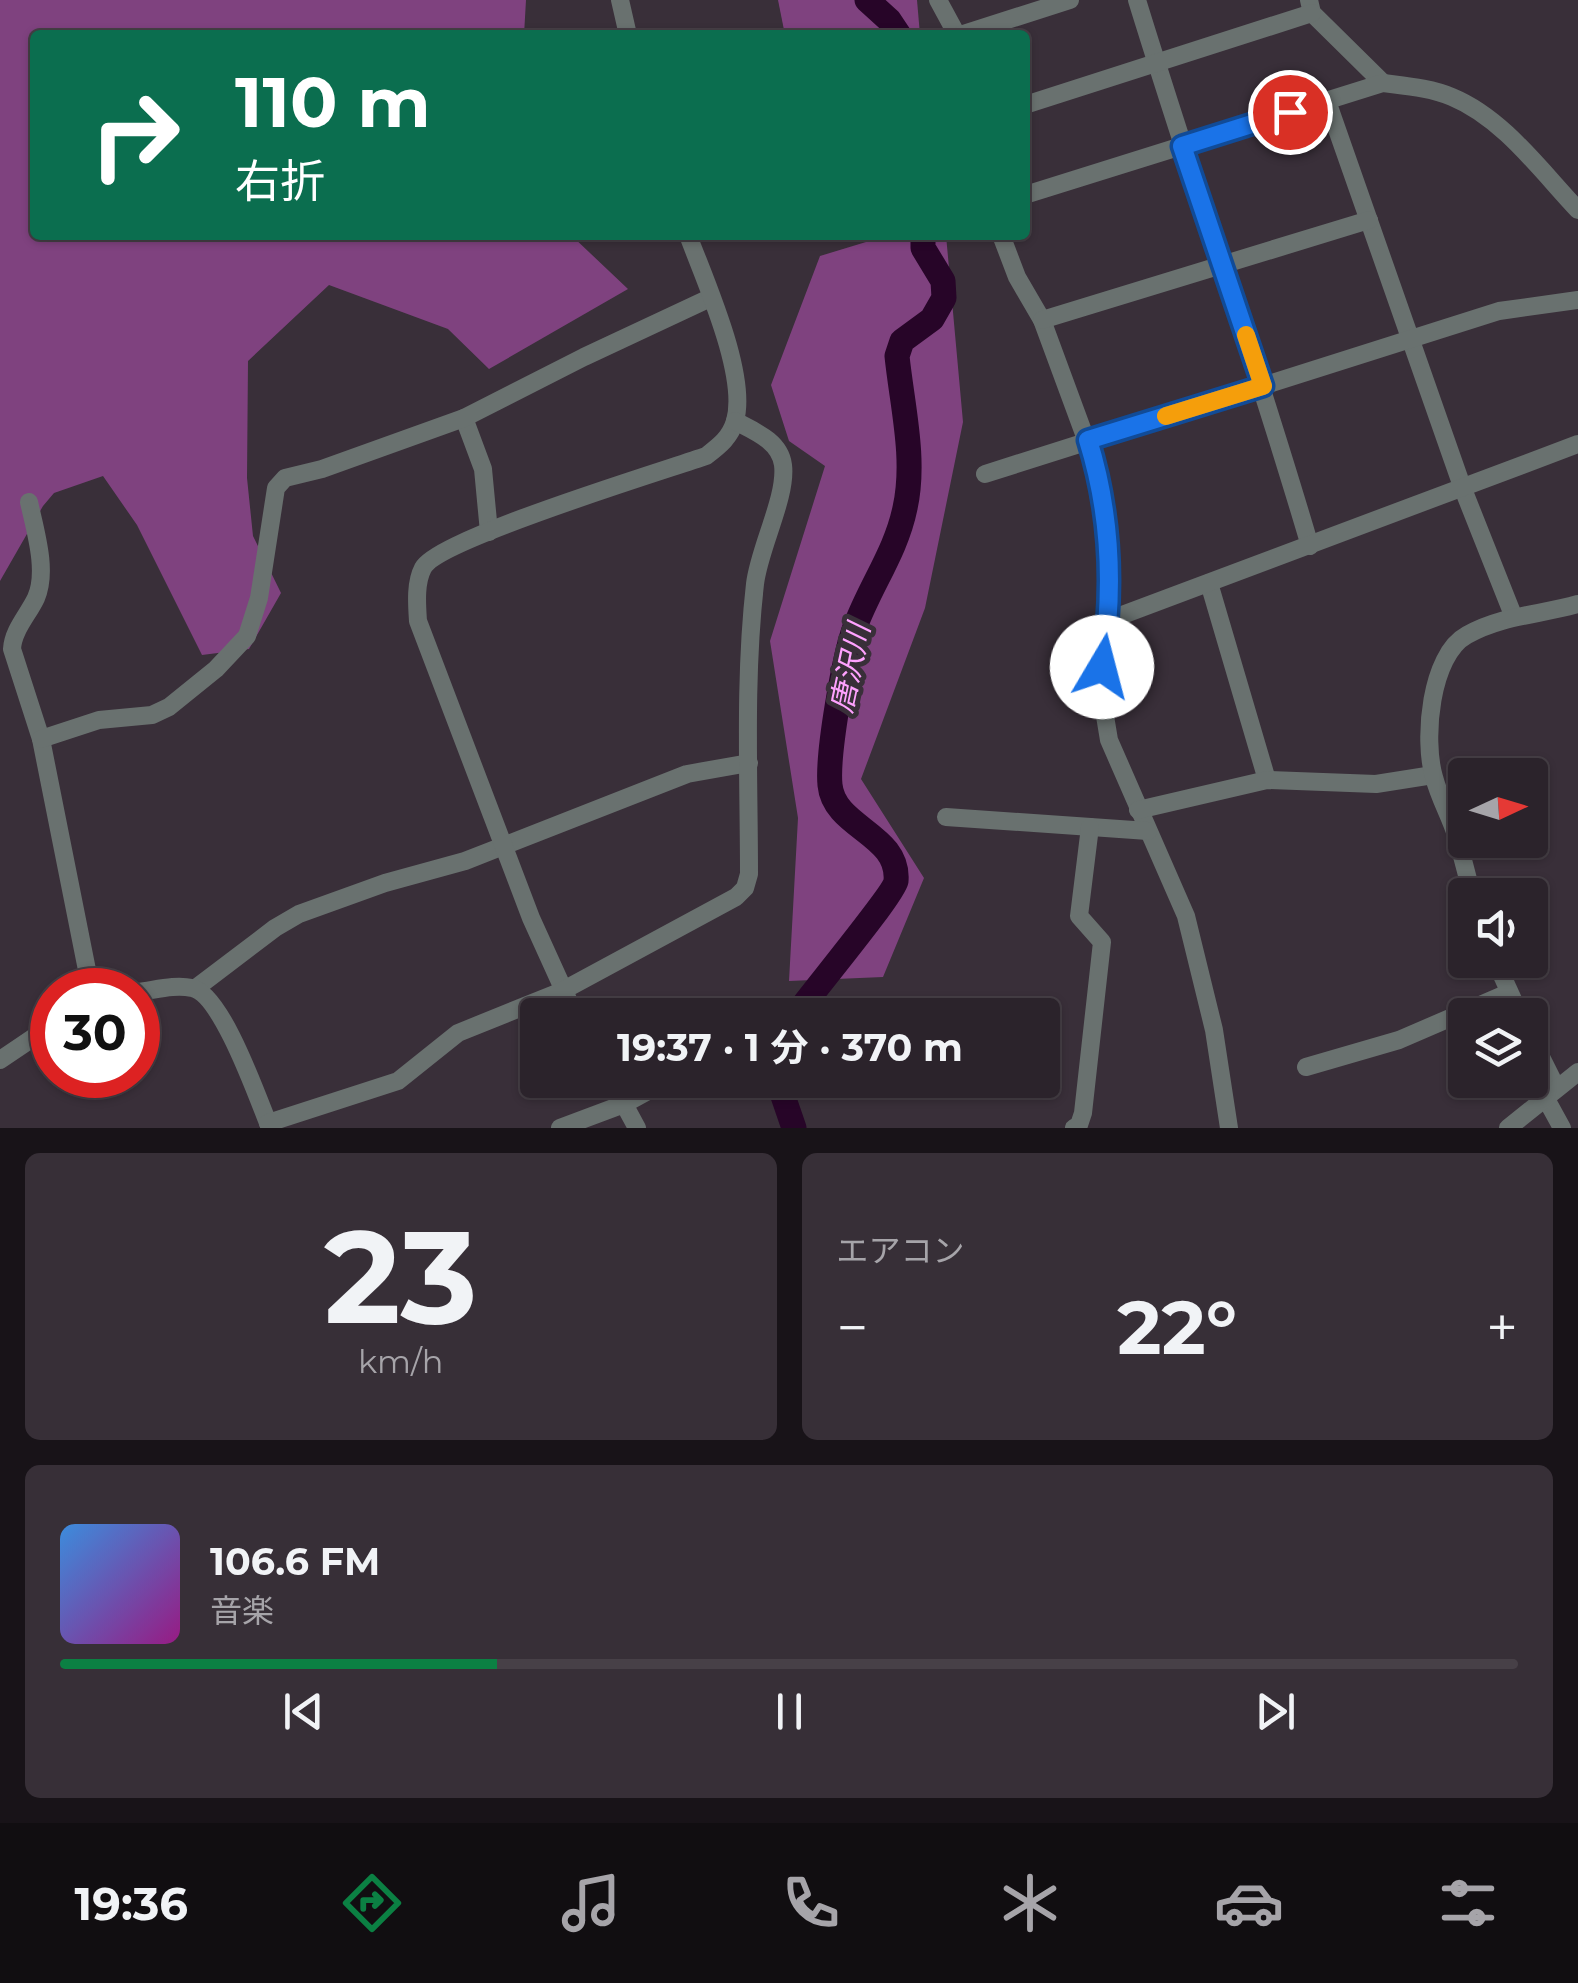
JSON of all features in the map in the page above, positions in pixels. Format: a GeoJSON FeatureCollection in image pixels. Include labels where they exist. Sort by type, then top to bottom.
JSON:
{"type":"FeatureCollection","features":[{"type":"Feature","properties":{"kind":"street"},"geometry":{"type":"LineString","coordinates":[[620,0],[627,30]]}},
{"type":"Feature","properties":{"kind":"street"},"geometry":{"type":"LineString","coordinates":[[938,0],[955,30]]}},
{"type":"Feature","properties":{"kind":"street"},"geometry":{"type":"LineString","coordinates":[[974,30],[1070,0]]}},
{"type":"Feature","properties":{"kind":"street"},"geometry":{"type":"LineString","coordinates":[[1136,0],[1263,386],[1310,546]]}},
{"type":"Feature","properties":{"kind":"street"},"geometry":{"type":"LineString","coordinates":[[1030,102],[1311,6],[1383,82]]}},
{"type":"Feature","properties":{"kind":"street"},"geometry":{"type":"LineString","coordinates":[[1030,193],[1383,82],[1436,92],[1479,111],[1578,210]]}},
{"type":"Feature","properties":{"kind":"street"},"geometry":{"type":"LineString","coordinates":[[1327,101],[1512,616]]}},
{"type":"Feature","properties":{"kind":"street"},"geometry":{"type":"LineString","coordinates":[[1042,320],[1368,220]]}},
{"type":"Feature","properties":{"kind":"street"},"geometry":{"type":"LineString","coordinates":[[566,998],[418,622],[417,597],[422,569],[432,558],[489,532],[706,456],[727,439],[735,421],[738,396],[726,336],[691,240]]}},
{"type":"Feature","properties":{"kind":"street"},"geometry":{"type":"LineString","coordinates":[[1003,240],[1017,276],[1042,320],[1101,480],[1109,620],[1102,667],[1103,704],[1109,740],[1186,916],[1214,1030],[1229,1128]]}},
{"type":"Feature","properties":{"kind":"street"},"geometry":{"type":"LineString","coordinates":[[41,739],[99,720],[152,714],[169,707],[216,670],[247,636],[258,598],[276,488],[285,478],[322,469],[464,418],[584,356],[710,298]]}},
{"type":"Feature","properties":{"kind":"street"},"geometry":{"type":"LineString","coordinates":[[985,474],[1500,311],[1578,300]]}},
{"type":"Feature","properties":{"kind":"street"},"geometry":{"type":"LineString","coordinates":[[464,418],[483,470],[489,532]]}},
{"type":"Feature","properties":{"kind":"street"},"geometry":{"type":"LineString","coordinates":[[196,988],[215,1009],[235,1044],[269,1125],[398,1080],[458,1032],[562,991],[736,897],[745,888],[750,763],[749,631],[756,568],[783,479],[783,460],[768,439],[735,421]]}},
{"type":"Feature","properties":{"kind":"street"},"geometry":{"type":"LineString","coordinates":[[1109,620],[1578,444]]}},
{"type":"Feature","properties":{"kind":"street"},"geometry":{"type":"LineString","coordinates":[[29,502],[40,571],[38,594],[6,644],[41,739],[87,968]]}},
{"type":"Feature","properties":{"kind":"street"},"geometry":{"type":"LineString","coordinates":[[1209,584],[1267,780]]}},
{"type":"Feature","properties":{"kind":"street"},"geometry":{"type":"LineString","coordinates":[[1468,878],[1456,834],[1433,775],[1430,747],[1432,707],[1446,653],[1464,636],[1512,616],[1578,604]]}},
{"type":"Feature","properties":{"kind":"street"},"geometry":{"type":"LineString","coordinates":[[160,989],[196,988],[299,914],[503,846],[687,774],[750,763]]}},
{"type":"Feature","properties":{"kind":"street"},"geometry":{"type":"LineString","coordinates":[[1138,810],[1267,780],[1376,784],[1433,775]]}},
{"type":"Feature","properties":{"kind":"street"},"geometry":{"type":"LineString","coordinates":[[946,817],[1148,831]]}},
{"type":"Feature","properties":{"kind":"street"},"geometry":{"type":"LineString","coordinates":[[1074,1128],[1083,1112],[1102,942],[1078,916],[1090,827]]}},
{"type":"Feature","properties":{"kind":"street"},"geometry":{"type":"LineString","coordinates":[[1502,978],[1511,998]]}},
{"type":"Feature","properties":{"kind":"street"},"geometry":{"type":"LineString","coordinates":[[1306,1067],[1399,1040],[1508,993]]}},
{"type":"Feature","properties":{"kind":"street"},"geometry":{"type":"LineString","coordinates":[[0,1060],[30,1040]]}},
{"type":"Feature","properties":{"kind":"street"},"geometry":{"type":"LineString","coordinates":[[1508,1128],[1578,1072]]}},
{"type":"Feature","properties":{"kind":"street"},"geometry":{"type":"LineString","coordinates":[[1548,1086],[1562,1128]]}},
{"type":"Feature","properties":{"kind":"street"},"geometry":{"type":"LineString","coordinates":[[621,1098],[637,1128]]}},
{"type":"Feature","properties":{"kind":"street"},"geometry":{"type":"LineString","coordinates":[[560,1128],[635,1098]]}},
{"type":"Feature","properties":{"kind":"shaded area"},"geometry":{"type":"Polygon","coordinates":[[[0,0],[526,0],[524,30],[30,30],[30,240],[576,240],[628,289],[489,369],[448,329],[329,285],[248,361],[247,478],[253,536],[281,593],[249,649],[202,655],[137,525],[103,476],[54,493],[0,581],[0,0]]]}},
{"type":"Feature","properties":{"kind":"shaded area"},"geometry":{"type":"Polygon","coordinates":[[[778,0],[917,0],[920,30],[784,30],[778,0]]]}},
{"type":"Feature","properties":{"kind":"shaded area"},"geometry":{"type":"Polygon","coordinates":[[[873,240],[946,240],[963,422],[925,608],[861,779],[924,878],[883,977],[789,981],[798,818],[770,641],[825,466],[789,441],[771,385],[820,256],[873,240]]]}},
{"type":"Feature","properties":{"kind":"waterway","name":"唐沢川"},"geometry":{"type":"LineString","coordinates":[[867,0],[896,30]]}},
{"type":"Feature","properties":{"kind":"waterway","name":"唐沢川"},"geometry":{"type":"LineString","coordinates":[[809,998],[896,881],[888,852],[834,800],[830,771],[837,706],[851,641],[896,539],[905,508],[909,451],[897,356],[902,341],[932,319],[944,298],[943,281],[923,248],[923,240]]}},
{"type":"Feature","properties":{"kind":"waterway","name":"唐沢川"},"geometry":{"type":"LineString","coordinates":[[784,1098],[794,1128]]}},
{"type":"Feature","properties":{"kind":"slow traffic"},"geometry":{"type":"LineString","coordinates":[[1166,416],[1263,386],[1246,335]]}},
{"type":"Feature","properties":{"kind":"route"},"geometry":{"type":"LineString","coordinates":[[1102,667],[1109,620],[1106,520],[1101,480],[1088,440],[1263,386],[1182,146],[1290,112]]}}]}
